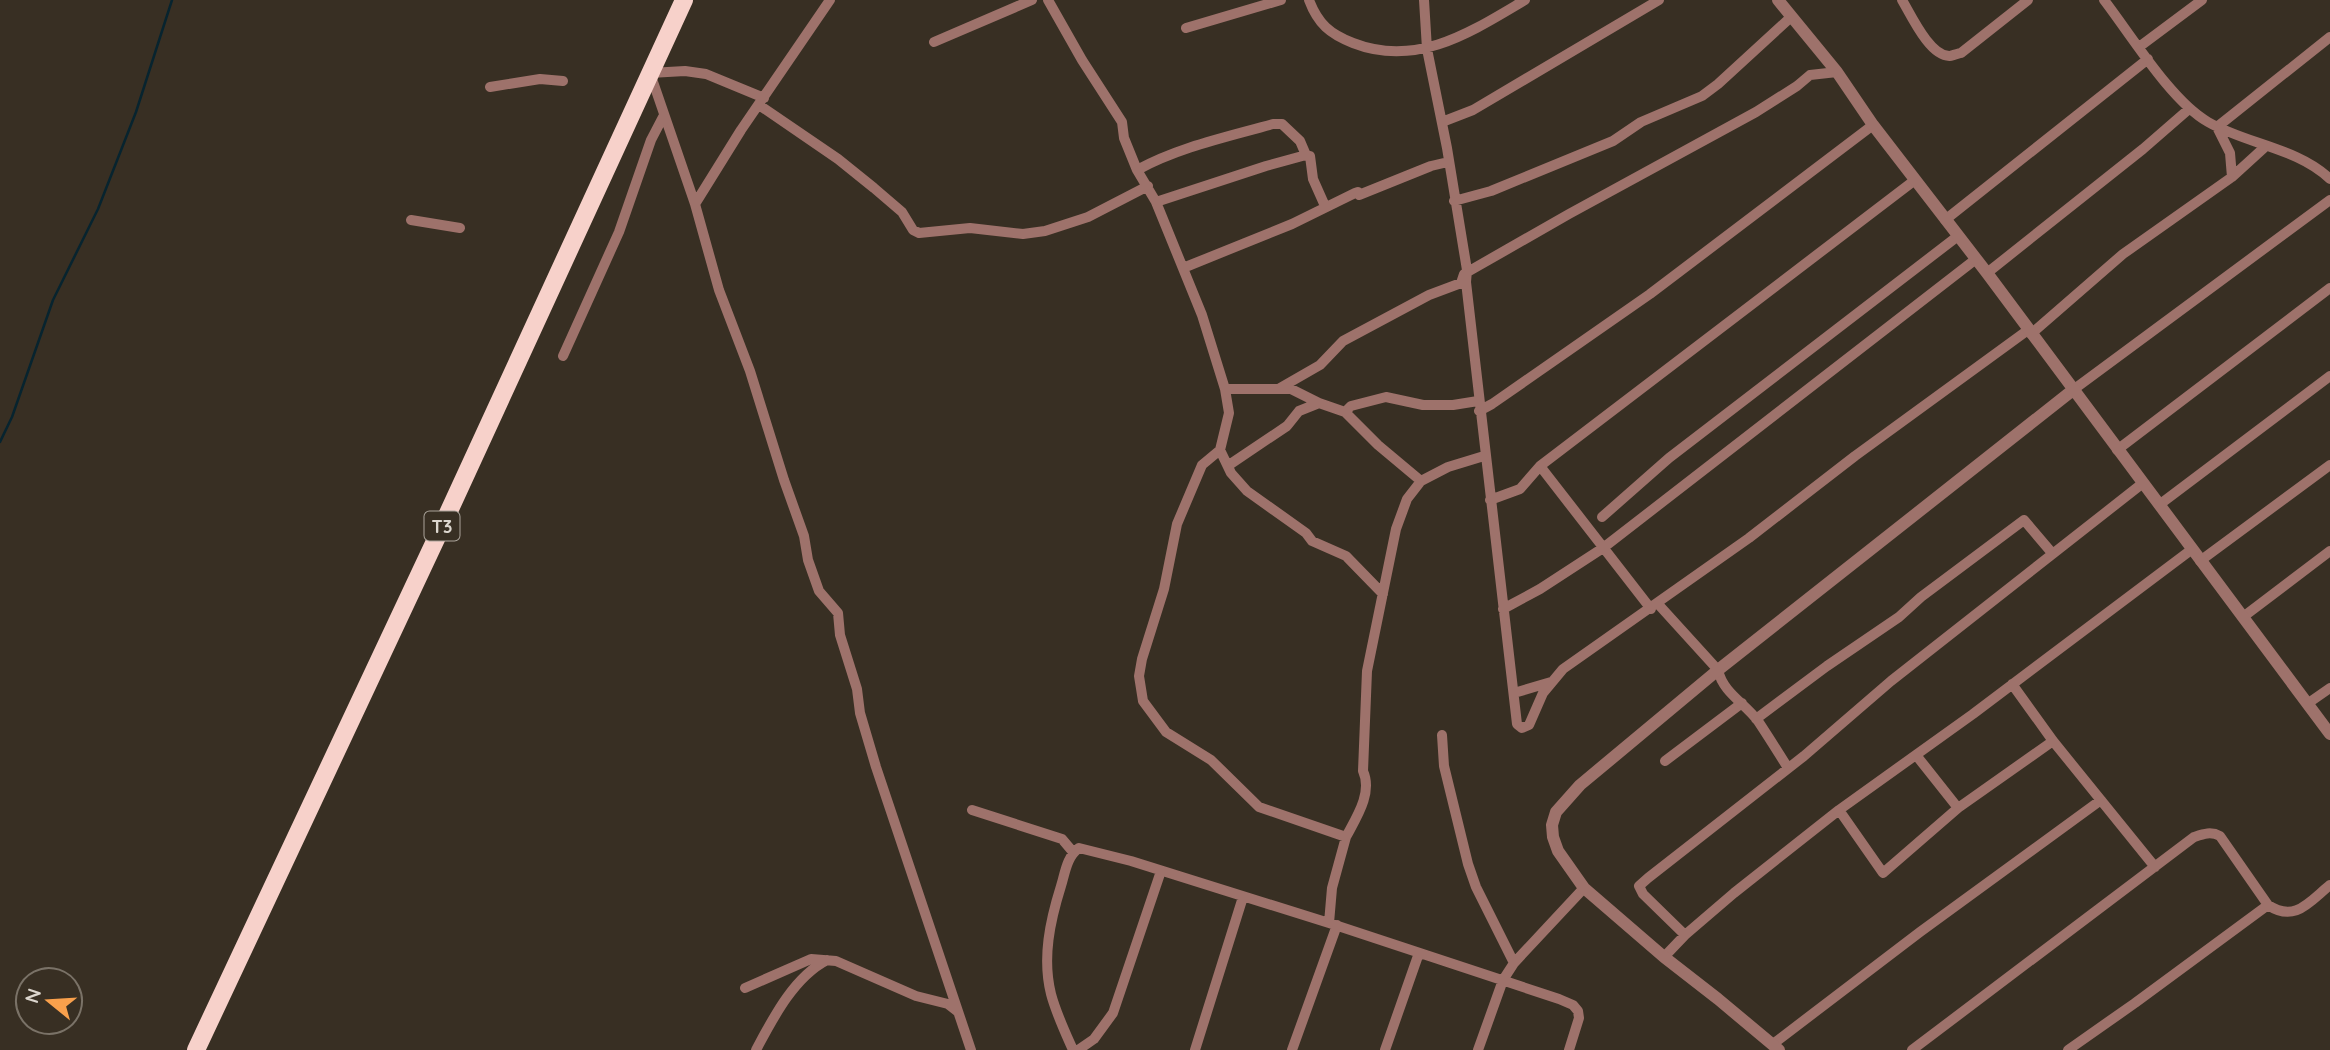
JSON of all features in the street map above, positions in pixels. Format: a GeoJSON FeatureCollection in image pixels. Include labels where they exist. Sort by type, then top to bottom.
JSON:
{"type":"FeatureCollection","features":[{"type":"Feature","properties":{"kind":"highway","name":"T3"},"geometry":{"type":"LineString","coordinates":[[196,1050],[444,522],[684,0]]}},
{"type":"Feature","properties":{"kind":"street"},"geometry":{"type":"LineString","coordinates":[[695,204],[741,130],[830,0]]}},
{"type":"Feature","properties":{"kind":"street"},"geometry":{"type":"LineString","coordinates":[[934,42],[1032,0]]}},
{"type":"Feature","properties":{"kind":"street"},"geometry":{"type":"LineString","coordinates":[[1048,0],[1122,122],[1124,138],[1137,170],[1156,202],[1209,332],[1225,389],[1228,413],[1220,450],[1202,465],[1181,509],[1164,589],[1142,659],[1139,676],[1143,701],[1166,732],[1212,760],[1259,807],[1346,837]]}},
{"type":"Feature","properties":{"kind":"street"},"geometry":{"type":"LineString","coordinates":[[1186,28],[1281,0]]}},
{"type":"Feature","properties":{"kind":"street"},"geometry":{"type":"LineString","coordinates":[[1309,0],[1315,16],[1324,28],[1338,37],[1371,50],[1388,53],[1427,49],[1447,43],[1525,0]]}},
{"type":"Feature","properties":{"kind":"street"},"geometry":{"type":"LineString","coordinates":[[1424,0],[1427,49],[1442,122],[1466,273],[1484,456],[1517,724],[1522,728],[1527,727],[1543,693],[1563,670],[2029,332],[2123,254],[2232,177],[2266,146]]}},
{"type":"Feature","properties":{"kind":"street"},"geometry":{"type":"LineString","coordinates":[[1442,122],[1473,110],[1659,0]]}},
{"type":"Feature","properties":{"kind":"street"},"geometry":{"type":"LineString","coordinates":[[1778,0],[1837,72],[1873,125],[1987,273],[2330,734]]}},
{"type":"Feature","properties":{"kind":"street"},"geometry":{"type":"LineString","coordinates":[[1902,0],[1932,48],[1939,54],[1950,57],[1961,53],[2028,0]]}},
{"type":"Feature","properties":{"kind":"street"},"geometry":{"type":"LineString","coordinates":[[2104,0],[2189,109],[2217,127],[2295,158],[2329,175]]}},
{"type":"Feature","properties":{"kind":"street"},"geometry":{"type":"LineString","coordinates":[[2139,47],[2202,0]]}},
{"type":"Feature","properties":{"kind":"street"},"geometry":{"type":"LineString","coordinates":[[1454,201],[1491,191],[1613,141],[1641,122],[1702,96],[1791,17]]}},
{"type":"Feature","properties":{"kind":"street"},"geometry":{"type":"LineString","coordinates":[[2217,127],[2330,37]]}},
{"type":"Feature","properties":{"kind":"street"},"geometry":{"type":"LineString","coordinates":[[1945,220],[2148,59]]}},
{"type":"Feature","properties":{"kind":"street"},"geometry":{"type":"LineString","coordinates":[[971,1050],[876,767],[860,713],[857,689],[840,635],[838,613],[819,591],[808,560],[804,536],[750,371],[719,290],[695,204],[650,73],[685,71],[706,74],[762,101],[874,188],[902,212],[913,230],[919,233],[970,228],[1009,233],[1045,231],[1088,217],[1148,186]]}},
{"type":"Feature","properties":{"kind":"street"},"geometry":{"type":"LineString","coordinates":[[1280,388],[1320,365],[1343,341],[1429,295],[1461,283],[1466,273],[1756,112],[1810,75],[1837,72]]}},
{"type":"Feature","properties":{"kind":"street"},"geometry":{"type":"LineString","coordinates":[[490,87],[540,79],[564,81]]}},
{"type":"Feature","properties":{"kind":"street"},"geometry":{"type":"LineString","coordinates":[[1987,273],[2134,157],[2189,109]]}},
{"type":"Feature","properties":{"kind":"street"},"geometry":{"type":"LineString","coordinates":[[563,356],[619,232],[651,140],[663,117]]}},
{"type":"Feature","properties":{"kind":"street"},"geometry":{"type":"LineString","coordinates":[[1137,170],[1167,155],[1273,124],[1282,124],[1300,141],[1306,155],[1310,156],[1313,179],[1325,206]]}},
{"type":"Feature","properties":{"kind":"street"},"geometry":{"type":"LineString","coordinates":[[1345,412],[1350,406],[1386,397],[1403,403],[1423,405],[1493,404],[1650,294],[1873,125]]}},
{"type":"Feature","properties":{"kind":"street"},"geometry":{"type":"LineString","coordinates":[[2217,127],[2230,153],[2232,177]]}},
{"type":"Feature","properties":{"kind":"street"},"geometry":{"type":"LineString","coordinates":[[1156,202],[1306,155]]}},
{"type":"Feature","properties":{"kind":"street"},"geometry":{"type":"LineString","coordinates":[[1183,268],[1292,224],[1355,193],[1358,192],[1359,195],[1431,166],[1448,162]]}},
{"type":"Feature","properties":{"kind":"street"},"geometry":{"type":"LineString","coordinates":[[1490,500],[1520,489],[1540,466],[1915,180]]}},
{"type":"Feature","properties":{"kind":"street"},"geometry":{"type":"LineString","coordinates":[[2101,800],[1920,932],[1776,1047],[1664,957],[1584,888],[1558,850],[1552,825],[1556,812],[1580,785],[1718,670],[2073,390],[2330,200]]}},
{"type":"Feature","properties":{"kind":"street"},"geometry":{"type":"LineString","coordinates":[[411,220],[460,228]]}},
{"type":"Feature","properties":{"kind":"street"},"geometry":{"type":"LineString","coordinates":[[1602,517],[1669,458],[1958,236]]}},
{"type":"Feature","properties":{"kind":"street"},"geometry":{"type":"LineString","coordinates":[[1503,609],[1540,589],[1603,548],[1976,259]]}},
{"type":"Feature","properties":{"kind":"street"},"geometry":{"type":"LineString","coordinates":[[2118,450],[2330,288]]}},
{"type":"Feature","properties":{"kind":"street"},"geometry":{"type":"LineString","coordinates":[[2159,505],[2330,376]]}},
{"type":"Feature","properties":{"kind":"street"},"geometry":{"type":"LineString","coordinates":[[1225,389],[1291,389],[1345,412],[1378,445],[1421,481]]}},
{"type":"Feature","properties":{"kind":"street"},"geometry":{"type":"LineString","coordinates":[[1229,465],[1287,426],[1299,411],[1319,403]]}},
{"type":"Feature","properties":{"kind":"street"},"geometry":{"type":"LineString","coordinates":[[1220,450],[1231,473],[1247,491],[1307,533],[1312,541],[1346,556],[1383,594]]}},
{"type":"Feature","properties":{"kind":"street"},"geometry":{"type":"LineString","coordinates":[[1293,1050],[1333,924],[1332,888],[1346,837],[1355,824],[1367,780],[1363,771],[1367,671],[1396,529],[1407,499],[1421,481],[1448,467],[1484,456]]}},
{"type":"Feature","properties":{"kind":"street"},"geometry":{"type":"LineString","coordinates":[[2200,561],[2330,465]]}},
{"type":"Feature","properties":{"kind":"street"},"geometry":{"type":"LineString","coordinates":[[1540,466],[1603,548],[1654,606],[1718,670],[1727,691],[1756,719],[1788,768]]}},
{"type":"Feature","properties":{"kind":"street"},"geometry":{"type":"LineString","coordinates":[[1685,935],[1639,887],[1658,869],[1788,768],[1891,681],[2143,483]]}},
{"type":"Feature","properties":{"kind":"street"},"geometry":{"type":"LineString","coordinates":[[1756,719],[1899,617],[1921,597],[2024,520],[2052,553]]}},
{"type":"Feature","properties":{"kind":"street"},"geometry":{"type":"LineString","coordinates":[[1664,957],[1734,893],[1839,810],[2192,550]]}},
{"type":"Feature","properties":{"kind":"street"},"geometry":{"type":"LineString","coordinates":[[2243,617],[2330,551]]}},
{"type":"Feature","properties":{"kind":"street"},"geometry":{"type":"LineString","coordinates":[[1514,693],[1551,682]]}},
{"type":"Feature","properties":{"kind":"street"},"geometry":{"type":"LineString","coordinates":[[2012,684],[2053,741],[2155,867]]}},
{"type":"Feature","properties":{"kind":"street"},"geometry":{"type":"LineString","coordinates":[[2307,704],[2330,688]]}},
{"type":"Feature","properties":{"kind":"street"},"geometry":{"type":"LineString","coordinates":[[1665,761],[1742,703]]}},
{"type":"Feature","properties":{"kind":"street"},"geometry":{"type":"LineString","coordinates":[[1442,735],[1444,766],[1468,864],[1476,887],[1514,963]]}},
{"type":"Feature","properties":{"kind":"street"},"geometry":{"type":"LineString","coordinates":[[1839,810],[1883,873],[1958,808],[2053,741]]}},
{"type":"Feature","properties":{"kind":"street"},"geometry":{"type":"LineString","coordinates":[[1916,755],[1958,808]]}},
{"type":"Feature","properties":{"kind":"street"},"geometry":{"type":"LineString","coordinates":[[972,810],[1062,839],[1073,852]]}},
{"type":"Feature","properties":{"kind":"street"},"geometry":{"type":"LineString","coordinates":[[1912,1050],[2193,837],[2215,833],[2220,836],[2268,905],[2278,911],[2292,913],[2301,909],[2330,885]]}},
{"type":"Feature","properties":{"kind":"street"},"geometry":{"type":"LineString","coordinates":[[1073,1050],[1051,996],[1046,971],[1049,933],[1056,900],[1073,852],[1079,848],[1333,924],[1573,1005],[1578,1011],[1578,1018],[1569,1050]]}},
{"type":"Feature","properties":{"kind":"street"},"geometry":{"type":"LineString","coordinates":[[1078,1050],[1094,1039],[1113,1013],[1161,872]]}},
{"type":"Feature","properties":{"kind":"street"},"geometry":{"type":"LineString","coordinates":[[1478,1050],[1503,980],[1514,963],[1584,888]]}},
{"type":"Feature","properties":{"kind":"street"},"geometry":{"type":"LineString","coordinates":[[1195,1050],[1243,897]]}},
{"type":"Feature","properties":{"kind":"street"},"geometry":{"type":"LineString","coordinates":[[2068,1050],[2268,905]]}},
{"type":"Feature","properties":{"kind":"street"},"geometry":{"type":"LineString","coordinates":[[1385,1050],[1419,953]]}},
{"type":"Feature","properties":{"kind":"street"},"geometry":{"type":"LineString","coordinates":[[745,988],[811,959],[827,960],[836,961],[916,996],[948,1004],[957,1011]]}},
{"type":"Feature","properties":{"kind":"street"},"geometry":{"type":"LineString","coordinates":[[756,1050],[797,985],[817,965],[827,960]]}},
{"type":"Feature","properties":{"kind":"waterway"},"geometry":{"type":"LineString","coordinates":[[0,442],[12,417],[53,300],[98,209],[136,112],[172,0]]}}]}
